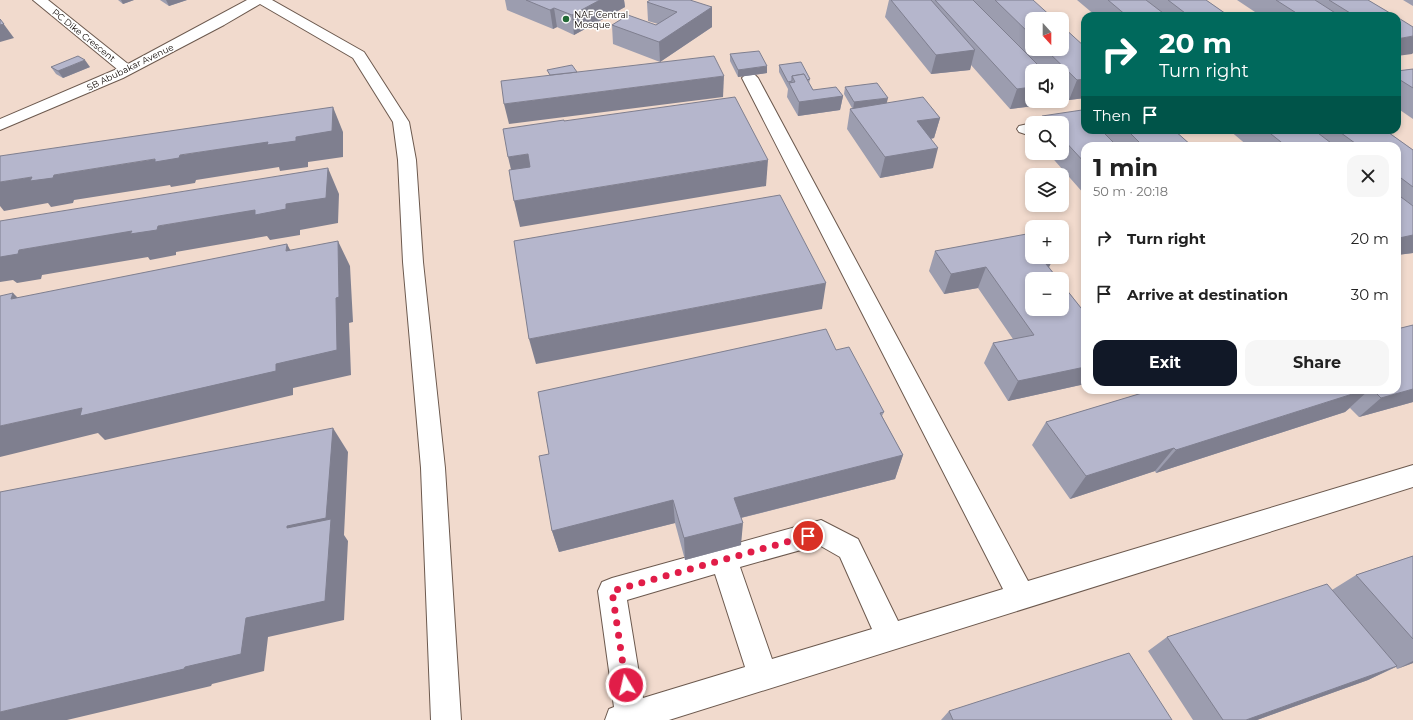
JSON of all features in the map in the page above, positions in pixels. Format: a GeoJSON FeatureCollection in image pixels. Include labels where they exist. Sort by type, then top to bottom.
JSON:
{"type":"FeatureCollection","features":[{"type":"Feature","properties":{"kind":"street","name":"PC Dike Crescent"},"geometry":{"type":"LineString","coordinates":[[40,0],[127,70]]}},
{"type":"Feature","properties":{"kind":"street","name":"SB Abubakar Avenue"},"geometry":{"type":"LineString","coordinates":[[0,125],[127,70],[219,22],[256,0]]}},
{"type":"Feature","properties":{"kind":"street"},"geometry":{"type":"LineString","coordinates":[[262,0],[359,55],[401,122],[407,160],[413,262],[433,468],[446,720]]}},
{"type":"Feature","properties":{"kind":"street"},"geometry":{"type":"LineString","coordinates":[[750,78],[1021,596]]}},
{"type":"Feature","properties":{"kind":"street"},"geometry":{"type":"LineString","coordinates":[[890,636],[849,548],[821,532],[612,591],[626,718],[1413,476]]}},
{"type":"Feature","properties":{"kind":"street"},"geometry":{"type":"LineString","coordinates":[[724,560],[763,676]]}},
{"type":"Feature","properties":{"kind":"building"},"geometry":{"type":"Polygon","coordinates":[[[526,0],[600,0],[572,15],[554,8],[550,10],[526,0]]]}},
{"type":"Feature","properties":{"kind":"building"},"geometry":{"type":"Polygon","coordinates":[[[650,0],[690,0],[712,7],[659,42],[612,25],[628,15],[656,25],[677,12],[647,2],[650,0]]]}},
{"type":"Feature","properties":{"kind":"building"},"geometry":{"type":"Polygon","coordinates":[[[891,0],[931,0],[975,50],[936,55],[891,0]]]}},
{"type":"Feature","properties":{"kind":"building"},"geometry":{"type":"Polygon","coordinates":[[[935,0],[973,0],[1025,52],[1025,56],[1029,56],[1037,64],[1025,64],[1025,88],[1017,89],[935,0]]]}},
{"type":"Feature","properties":{"kind":"building"},"geometry":{"type":"Polygon","coordinates":[[[995,0],[1033,0],[1046,12],[1025,12],[1025,29],[995,0]]]}},
{"type":"Feature","properties":{"kind":"building"},"geometry":{"type":"Polygon","coordinates":[[[1108,0],[1146,0],[1162,12],[1122,12],[1108,0]]]}},
{"type":"Feature","properties":{"kind":"building"},"geometry":{"type":"Polygon","coordinates":[[[1168,0],[1206,0],[1223,12],[1184,12],[1168,0]]]}},
{"type":"Feature","properties":{"kind":"building"},"geometry":{"type":"Polygon","coordinates":[[[1276,0],[1315,0],[1334,12],[1295,12],[1276,0]]]}},
{"type":"Feature","properties":{"kind":"building"},"geometry":{"type":"Polygon","coordinates":[[[1329,0],[1368,0],[1388,12],[1348,12],[1329,0]]]}},
{"type":"Feature","properties":{"kind":"building"},"geometry":{"type":"Polygon","coordinates":[[[0,19],[4,24],[0,25],[0,19]]]}},
{"type":"Feature","properties":{"kind":"building"},"geometry":{"type":"Polygon","coordinates":[[[1401,20],[1413,27],[1413,36],[1401,38],[1401,20]]]}},
{"type":"Feature","properties":{"kind":"building"},"geometry":{"type":"Polygon","coordinates":[[[1069,32],[1081,43],[1081,80],[1077,80],[1069,72],[1069,64],[1060,64],[1052,56],[1069,56],[1069,32]]]}},
{"type":"Feature","properties":{"kind":"building"},"geometry":{"type":"Polygon","coordinates":[[[759,51],[767,66],[738,70],[730,54],[759,51]]]}},
{"type":"Feature","properties":{"kind":"building"},"geometry":{"type":"Polygon","coordinates":[[[78,56],[85,60],[58,71],[51,67],[78,56]]]}},
{"type":"Feature","properties":{"kind":"building"},"geometry":{"type":"Polygon","coordinates":[[[714,56],[724,76],[504,104],[501,81],[714,56]]]}},
{"type":"Feature","properties":{"kind":"building"},"geometry":{"type":"Polygon","coordinates":[[[801,62],[810,79],[807,80],[804,74],[792,76],[792,81],[788,82],[779,65],[801,62]]]}},
{"type":"Feature","properties":{"kind":"building"},"geometry":{"type":"Polygon","coordinates":[[[572,65],[577,72],[550,75],[547,70],[572,65]]]}},
{"type":"Feature","properties":{"kind":"building"},"geometry":{"type":"Polygon","coordinates":[[[1413,69],[1413,88],[1401,80],[1401,70],[1413,69]]]}},
{"type":"Feature","properties":{"kind":"building"},"geometry":{"type":"Polygon","coordinates":[[[804,74],[813,90],[836,87],[843,96],[799,102],[789,83],[795,82],[792,76],[804,74]]]}},
{"type":"Feature","properties":{"kind":"building"},"geometry":{"type":"Polygon","coordinates":[[[877,83],[888,98],[854,102],[845,87],[877,83]]]}},
{"type":"Feature","properties":{"kind":"building"},"geometry":{"type":"Polygon","coordinates":[[[735,97],[768,160],[514,201],[509,170],[530,167],[528,154],[508,157],[503,129],[735,97]]]}},
{"type":"Feature","properties":{"kind":"building"},"geometry":{"type":"Polygon","coordinates":[[[923,97],[940,118],[917,121],[938,148],[885,157],[850,109],[923,97]]]}},
{"type":"Feature","properties":{"kind":"building"},"geometry":{"type":"Polygon","coordinates":[[[333,107],[332,131],[296,137],[296,141],[267,145],[268,142],[180,155],[179,158],[155,162],[155,159],[54,175],[53,178],[30,181],[32,177],[0,182],[0,156],[333,107]]]}},
{"type":"Feature","properties":{"kind":"building"},"geometry":{"type":"Polygon","coordinates":[[[1081,110],[1081,134],[1105,134],[1113,142],[1081,142],[1081,159],[1069,146],[1069,116],[1042,116],[1081,110]]]}},
{"type":"Feature","properties":{"kind":"building"},"geometry":{"type":"Polygon","coordinates":[[[1131,134],[1178,134],[1188,142],[1139,142],[1131,134]]]}},
{"type":"Feature","properties":{"kind":"building"},"geometry":{"type":"Polygon","coordinates":[[[1271,134],[1319,134],[1330,142],[1281,142],[1271,134]]]}},
{"type":"Feature","properties":{"kind":"building"},"geometry":{"type":"Polygon","coordinates":[[[1342,134],[1391,134],[1413,150],[1413,187],[1401,178],[1401,142],[1354,142],[1342,134]]]}},
{"type":"Feature","properties":{"kind":"building"},"geometry":{"type":"Polygon","coordinates":[[[328,168],[326,198],[286,204],[286,209],[255,215],[255,210],[158,226],[157,230],[130,234],[132,231],[19,250],[18,254],[0,257],[0,221],[328,168]]]}},
{"type":"Feature","properties":{"kind":"building"},"geometry":{"type":"Polygon","coordinates":[[[780,195],[826,283],[529,339],[514,241],[780,195]]]}},
{"type":"Feature","properties":{"kind":"building"},"geometry":{"type":"Polygon","coordinates":[[[1401,197],[1413,206],[1413,235],[1401,238],[1401,197]]]}},
{"type":"Feature","properties":{"kind":"building"},"geometry":{"type":"Polygon","coordinates":[[[1025,234],[1025,264],[1046,264],[1052,272],[1025,272],[1025,316],[1069,316],[1069,293],[1081,308],[1081,368],[1018,381],[993,343],[1034,335],[986,267],[951,274],[935,251],[1025,234]]]}},
{"type":"Feature","properties":{"kind":"building"},"geometry":{"type":"Polygon","coordinates":[[[338,241],[339,297],[336,298],[337,350],[276,364],[276,371],[80,416],[82,408],[0,426],[0,296],[13,293],[11,299],[287,244],[286,251],[338,241]]]}},
{"type":"Feature","properties":{"kind":"building"},"geometry":{"type":"Polygon","coordinates":[[[1413,325],[1413,389],[1401,392],[1401,328],[1413,325]]]}},
{"type":"Feature","properties":{"kind":"building"},"geometry":{"type":"Polygon","coordinates":[[[826,329],[836,350],[849,347],[884,412],[880,413],[903,455],[734,498],[743,523],[684,538],[673,500],[552,531],[539,456],[549,454],[538,392],[826,329]]]}},
{"type":"Feature","properties":{"kind":"building"},"geometry":{"type":"Polygon","coordinates":[[[1139,394],[1352,394],[1176,450],[1174,448],[1086,476],[1046,422],[1139,394]]]}},
{"type":"Feature","properties":{"kind":"building"},"geometry":{"type":"Polygon","coordinates":[[[1377,394],[1395,394],[1381,398],[1377,394]]]}},
{"type":"Feature","properties":{"kind":"building"},"geometry":{"type":"Polygon","coordinates":[[[333,428],[326,518],[287,526],[287,528],[331,519],[325,601],[246,618],[241,654],[185,667],[184,669],[0,712],[0,492],[333,428]]]}},
{"type":"Feature","properties":{"kind":"building"},"geometry":{"type":"Polygon","coordinates":[[[1413,556],[1413,639],[1356,575],[1413,556]]]}},
{"type":"Feature","properties":{"kind":"building"},"geometry":{"type":"Polygon","coordinates":[[[1327,584],[1397,666],[1246,720],[1223,720],[1167,637],[1327,584]]]}},
{"type":"Feature","properties":{"kind":"building"},"geometry":{"type":"Polygon","coordinates":[[[1129,653],[1172,720],[953,720],[949,711],[1129,653]]]}},
{"type":"Feature","properties":{"kind":"place","name":"NAF Central Mosque"},"geometry":{"type":"Point","coordinates":[566,19]}},
{"type":"Feature","properties":{"kind":"route"},"geometry":{"type":"LineString","coordinates":[[626,685],[612,591],[808,536]]}}]}
